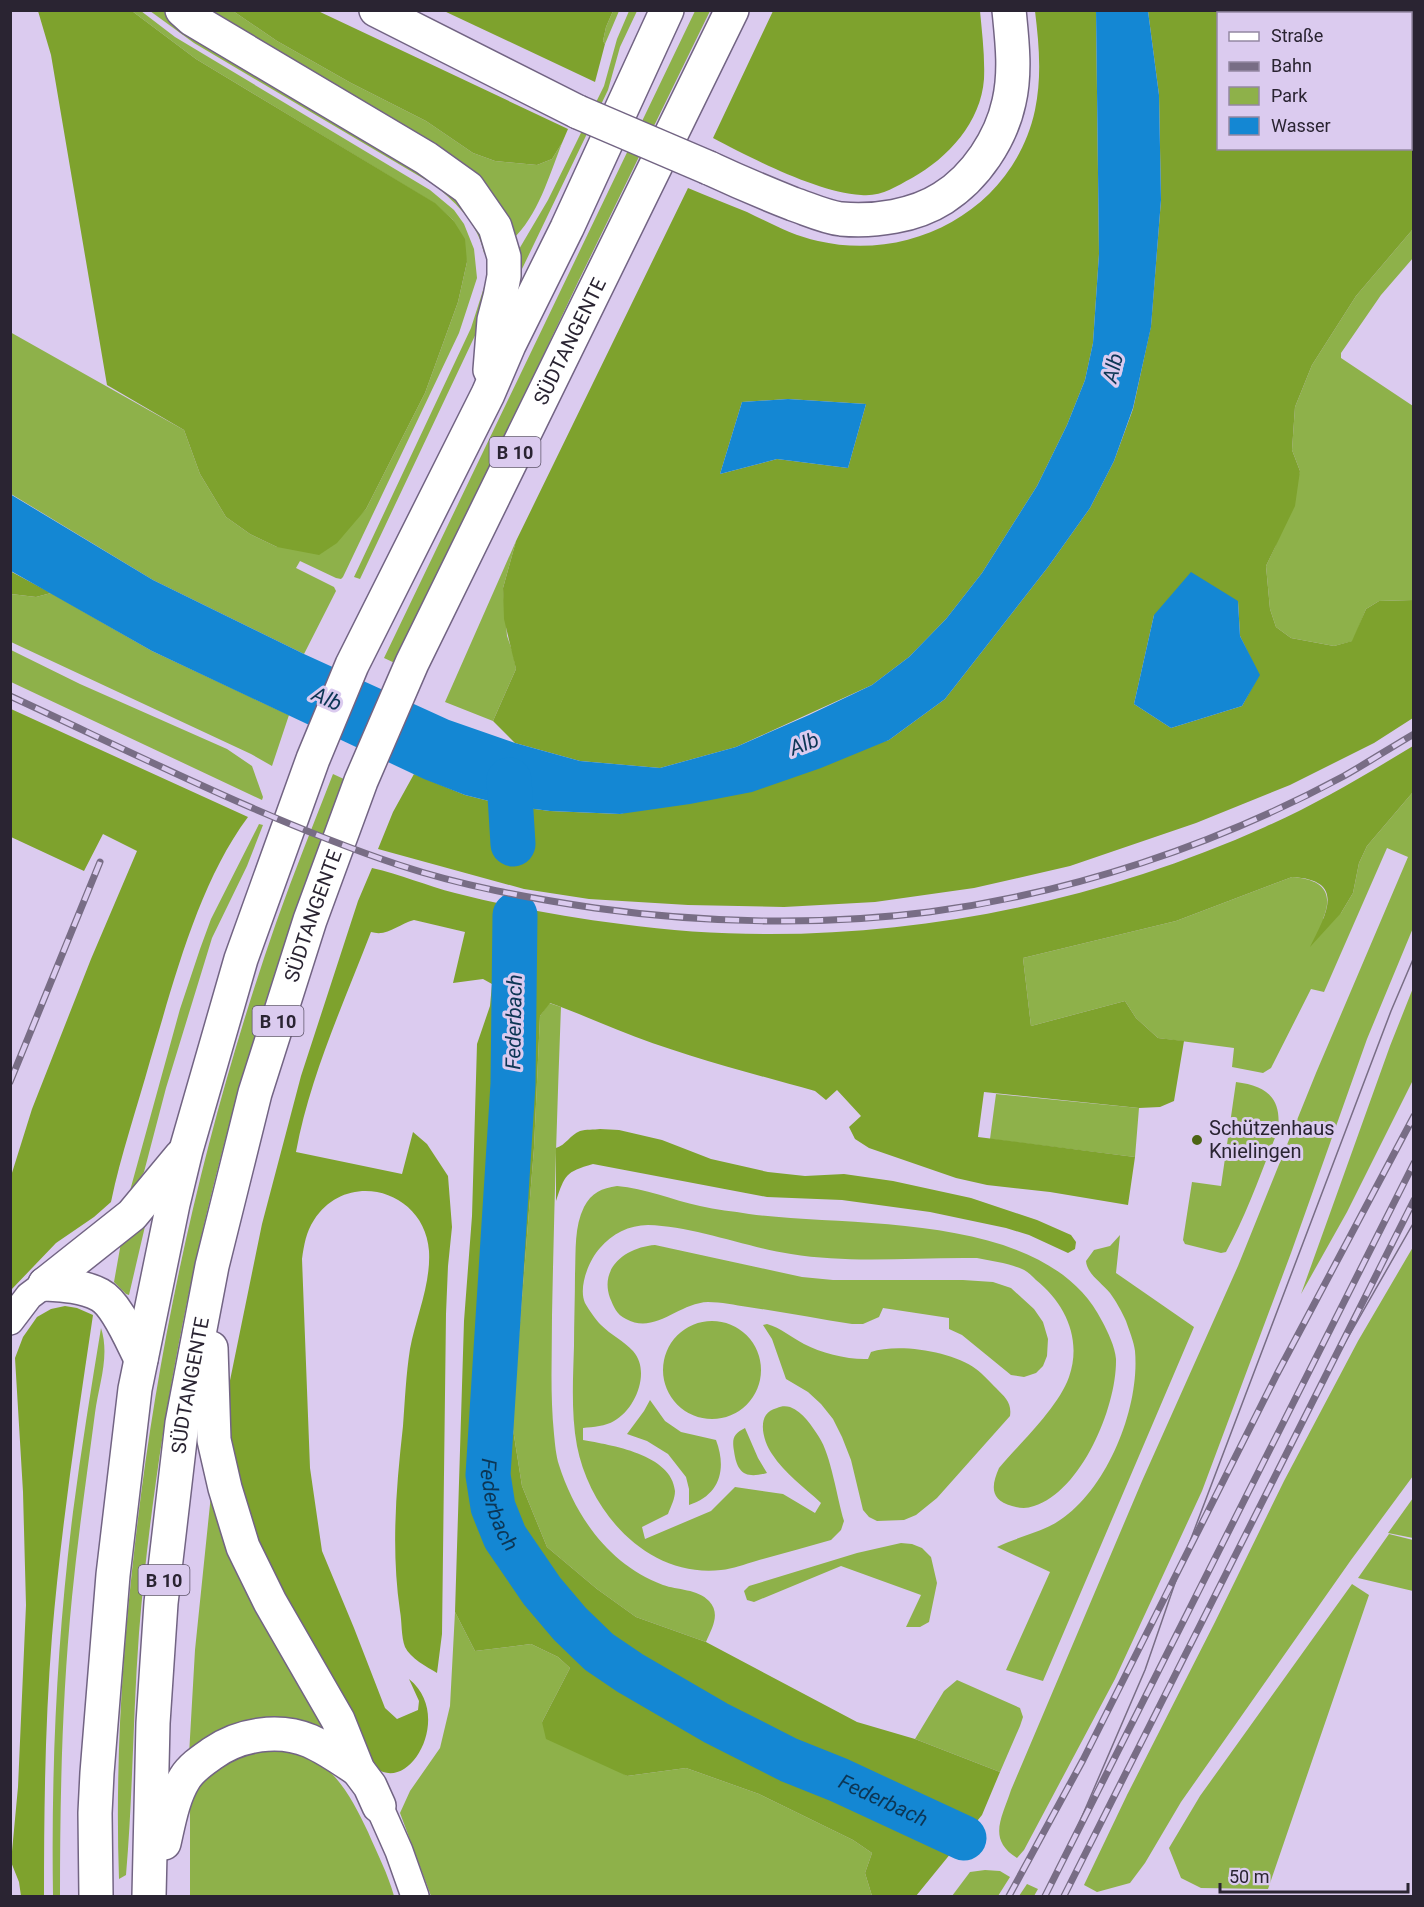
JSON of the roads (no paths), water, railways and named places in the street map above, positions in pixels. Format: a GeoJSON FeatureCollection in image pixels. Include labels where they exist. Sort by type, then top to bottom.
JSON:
{"type":"FeatureCollection","features":[{"type":"Feature","properties":{"kind":"highway"},"geometry":{"type":"LineString","coordinates":[[182,10],[201,24],[426,158],[468,188],[495,227],[504,257],[500,297],[494,320],[488,394]]}},
{"type":"Feature","properties":{"kind":"highway"},"geometry":{"type":"LineString","coordinates":[[376,10],[578,112],[768,194],[839,219],[870,220],[918,209],[943,198],[973,172],[994,143],[1005,119],[1010,99],[1013,46],[1009,10]]}},
{"type":"Feature","properties":{"kind":"highway","name":"B 10"},"geometry":{"type":"LineString","coordinates":[[96,1896],[97,1773],[112,1587],[135,1389],[186,1149],[241,959],[313,759],[363,639],[488,394],[667,10]]}},
{"type":"Feature","properties":{"kind":"highway","name":"SÜDTANGENTE"},"geometry":{"type":"LineString","coordinates":[[150,1896],[153,1723],[161,1603],[182,1423],[212,1266],[255,1093],[310,920],[361,781],[412,663],[732,10]]}},
{"type":"Feature","properties":{"kind":"highway"},"geometry":{"type":"LineString","coordinates":[[45,1284],[132,1215],[186,1149]]}},
{"type":"Feature","properties":{"kind":"highway"},"geometry":{"type":"LineString","coordinates":[[212,1266],[210,1378],[214,1440],[225,1488],[243,1547],[270,1602],[338,1720],[358,1770],[379,1806]]}},
{"type":"Feature","properties":{"kind":"highway"},"geometry":{"type":"LineString","coordinates":[[45,1284],[78,1287],[102,1296],[116,1313],[141,1359]]}},
{"type":"Feature","properties":{"kind":"highway"},"geometry":{"type":"LineString","coordinates":[[150,1896],[179,1789],[186,1776],[196,1765],[220,1748],[250,1736],[280,1735],[308,1740],[335,1754],[358,1770]]}},
{"type":"Feature","properties":{"kind":"street"},"geometry":{"type":"LineString","coordinates":[[10,1321],[29,1296],[45,1284]]}},
{"type":"Feature","properties":{"kind":"street"},"geometry":{"type":"LineString","coordinates":[[379,1806],[399,1851],[415,1896]]}},
{"type":"Feature","properties":{"kind":"water","name":"Alb"},"geometry":{"type":"Polygon","coordinates":[[[1096,11],[1148,11],[1159,95],[1161,200],[1151,327],[1133,408],[1114,461],[1090,508],[1048,567],[945,699],[889,740],[821,768],[752,792],[690,804],[620,814],[550,811],[505,805],[465,795],[424,779],[152,651],[11,571],[10,494],[153,580],[304,654],[449,720],[515,743],[580,761],[660,768],[736,747],[872,685],[909,657],[946,619],[982,573],[1037,486],[1067,425],[1085,380],[1093,343],[1099,254],[1096,11]]]}},
{"type":"Feature","properties":{"kind":"water"},"geometry":{"type":"Polygon","coordinates":[[[788,399],[866,404],[848,468],[777,459],[720,474],[742,402],[788,399]]]}},
{"type":"Feature","properties":{"kind":"water"},"geometry":{"type":"Polygon","coordinates":[[[1191,572],[1238,601],[1240,636],[1260,675],[1242,706],[1171,728],[1134,704],[1154,615],[1191,572]]]}},
{"type":"Feature","properties":{"kind":"waterway","name":"Federbach"},"geometry":{"type":"LineString","coordinates":[[509,780],[513,844]]}},
{"type":"Feature","properties":{"kind":"waterway","name":"Federbach"},"geometry":{"type":"LineString","coordinates":[[515,915],[513,1084],[488,1475],[493,1507],[505,1537],[542,1591],[570,1624],[599,1652],[630,1673],[716,1723],[789,1760],[839,1780],[964,1838]]}},
{"type":"Feature","properties":{"kind":"tram line"},"geometry":{"type":"LineString","coordinates":[[1071,1842],[1145,1670],[1184,1557],[1391,1011],[1414,957]]}},
{"type":"Feature","properties":{"kind":"tram line"},"geometry":{"type":"LineString","coordinates":[[1326,1376],[1414,1222]]}},
{"type":"Feature","properties":{"kind":"railway"},"geometry":{"type":"LineString","coordinates":[[10,696],[251,807],[399,865],[496,891],[545,900],[636,913],[719,920],[804,921],[929,912],[983,904],[1089,879],[1142,863],[1245,824],[1344,776],[1414,734]]}},
{"type":"Feature","properties":{"kind":"railway"},"geometry":{"type":"LineString","coordinates":[[10,1082],[100,862]]}},
{"type":"Feature","properties":{"kind":"railway"},"geometry":{"type":"LineString","coordinates":[[1009,1896],[1083,1760],[1277,1374],[1414,1116]]}},
{"type":"Feature","properties":{"kind":"railway"},"geometry":{"type":"LineString","coordinates":[[1045,1896],[1414,1163]]}},
{"type":"Feature","properties":{"kind":"railway"},"geometry":{"type":"LineString","coordinates":[[1064,1896],[1414,1200]]}},
{"type":"Feature","properties":{"kind":"place","name":"Schützenhaus Knielingen"},"geometry":{"type":"Point","coordinates":[1197,1140]}}]}
